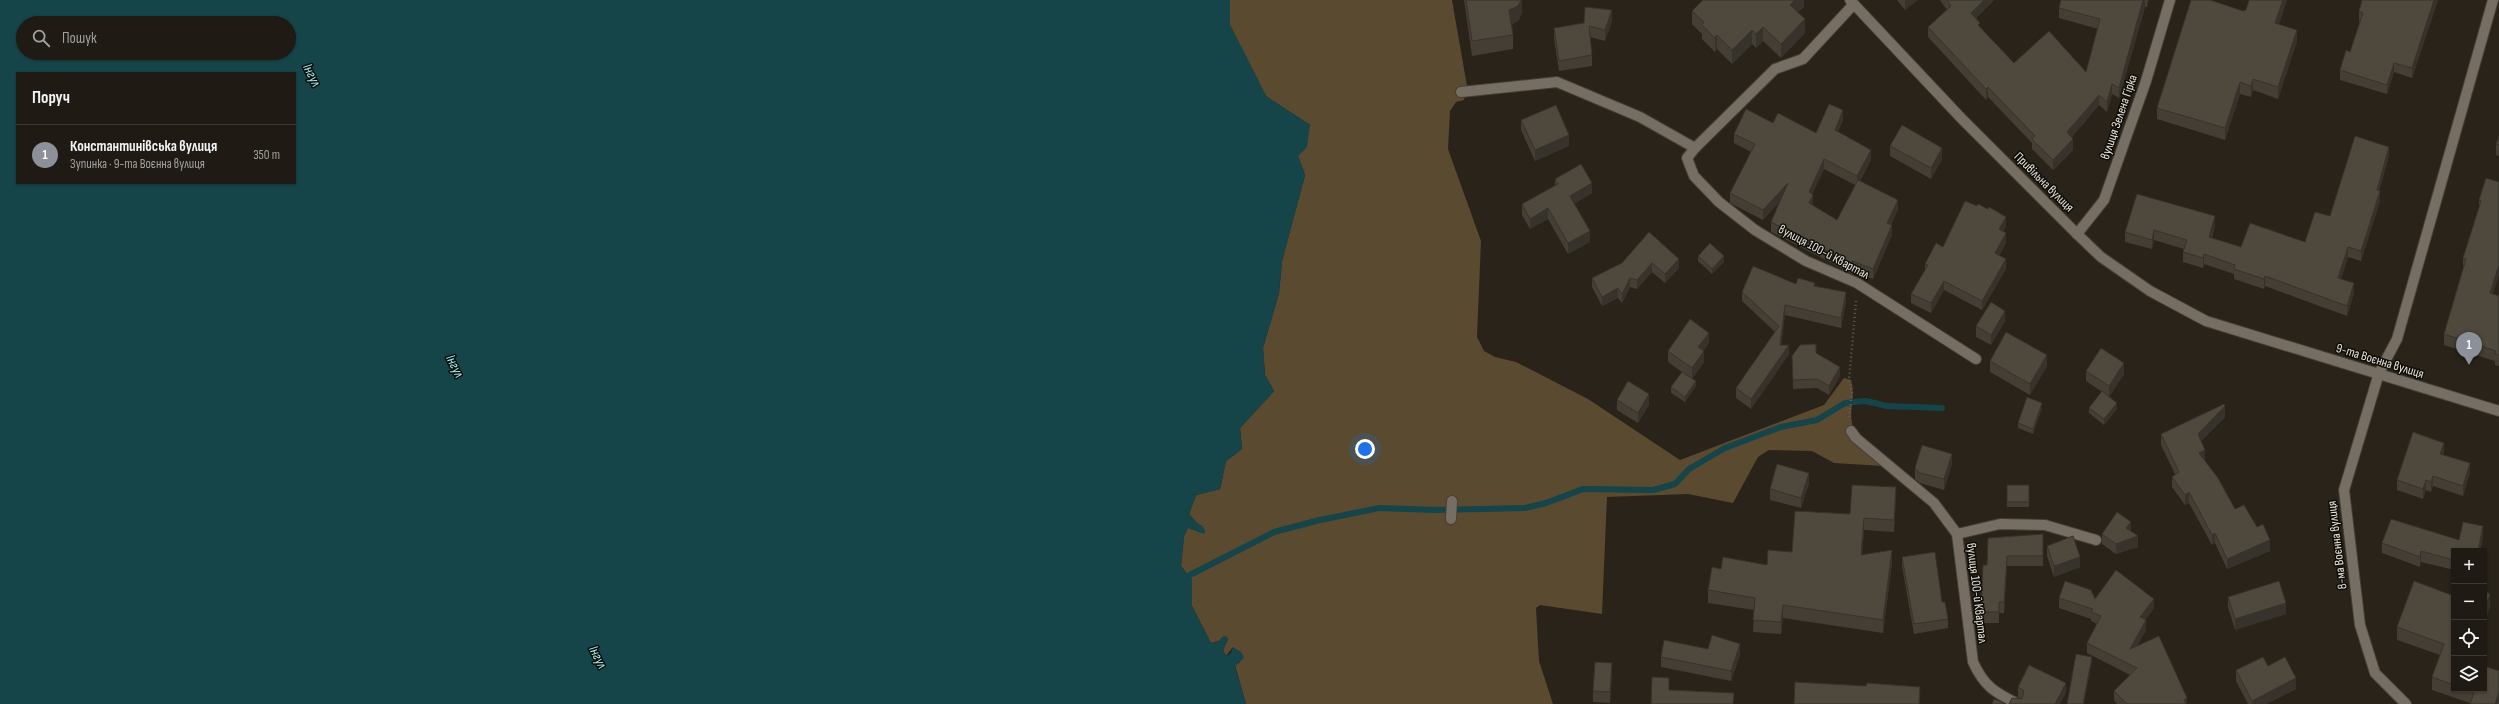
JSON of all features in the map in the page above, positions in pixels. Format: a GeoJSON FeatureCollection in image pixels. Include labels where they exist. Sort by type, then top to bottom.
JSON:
{"type":"FeatureCollection","features":[{"type":"Feature","properties":{"kind":"street","name":"вулиця Зелена Гірка"},"geometry":{"type":"LineString","coordinates":[[2077,234],[2104,200],[2148,73],[2170,0]]}},
{"type":"Feature","properties":{"kind":"street","name":"8-ма Воєнна вулиця"},"geometry":{"type":"LineString","coordinates":[[2406,704],[2375,673],[2360,625],[2344,490],[2379,373],[2397,339],[2493,0]]}},
{"type":"Feature","properties":{"kind":"street","name":"Привільна вулиця"},"geometry":{"type":"LineString","coordinates":[[1852,2],[1962,119],[2101,256],[2150,291],[2206,321],[2253,336]]}},
{"type":"Feature","properties":{"kind":"street"},"geometry":{"type":"LineString","coordinates":[[1462,92],[1557,82],[1640,117],[1694,148],[1775,69],[1803,59],[1852,2]]}},
{"type":"Feature","properties":{"kind":"street","name":"вулиця 100-й Квартал"},"geometry":{"type":"LineString","coordinates":[[1694,148],[1688,158],[1694,176],[1719,202],[1755,230],[1806,261],[1857,283],[1976,359]]}},
{"type":"Feature","properties":{"kind":"street","name":"9-та Воєнна вулиця"},"geometry":{"type":"LineString","coordinates":[[2253,336],[2379,373],[2499,411]]}},
{"type":"Feature","properties":{"kind":"street"},"geometry":{"type":"LineString","coordinates":[[1851,432],[1856,438],[1934,503],[1957,534]]}},
{"type":"Feature","properties":{"kind":"street"},"geometry":{"type":"LineString","coordinates":[[1450,519],[1452,501]]}},
{"type":"Feature","properties":{"kind":"street","name":"вулиця 100-й Квартал"},"geometry":{"type":"LineString","coordinates":[[2018,704],[1994,692],[1981,679],[1973,662],[1957,534],[2000,524],[2037,525],[2096,540]]}},
{"type":"Feature","properties":{"kind":"path"},"geometry":{"type":"LineString","coordinates":[[1851,407],[1852,392],[1849,380],[1857,283]]}},
{"type":"Feature","properties":{"kind":"shaded area"},"geometry":{"type":"Polygon","coordinates":[[[1230,0],[1452,0],[1467,86],[1464,100],[1456,102],[1450,111],[1448,149],[1481,241],[1477,337],[1484,351],[1495,357],[1516,362],[1588,399],[1680,460],[1824,405],[1844,378],[1851,380],[1853,392],[1851,418],[1853,429],[1864,446],[1883,466],[1834,463],[1812,451],[1769,450],[1758,457],[1733,503],[1688,494],[1607,497],[1602,614],[1540,605],[1536,608],[1539,661],[1553,704],[1246,704],[1235,665],[1240,662],[1233,647],[1226,656],[1223,650],[1228,639],[1211,643],[1192,606],[1192,580],[1181,566],[1184,536],[1188,528],[1203,527],[1189,514],[1196,495],[1220,489],[1226,461],[1242,449],[1240,428],[1274,391],[1265,375],[1263,348],[1279,293],[1282,261],[1305,175],[1298,156],[1310,125],[1266,96],[1230,25],[1230,0]]]}},
{"type":"Feature","properties":{"kind":"water","name":"Інгул"},"geometry":{"type":"Polygon","coordinates":[[[0,0],[1230,0],[1230,25],[1266,96],[1310,125],[1307,147],[1298,156],[1305,175],[1282,261],[1279,293],[1263,348],[1265,375],[1274,391],[1240,428],[1242,449],[1226,461],[1220,489],[1196,495],[1189,514],[1203,527],[1205,531],[1204,534],[1188,528],[1184,536],[1181,566],[1192,580],[1192,606],[1211,643],[1218,642],[1222,637],[1226,636],[1228,638],[1223,650],[1226,656],[1231,653],[1233,647],[1241,652],[1244,658],[1235,666],[1246,704],[0,704],[0,0]]]}},
{"type":"Feature","properties":{"kind":"building"},"geometry":{"type":"Polygon","coordinates":[[[1466,0],[1521,0],[1518,6],[1509,10],[1513,35],[1472,41],[1466,0]]]}},
{"type":"Feature","properties":{"kind":"building"},"geometry":{"type":"Polygon","coordinates":[[[1703,0],[1795,0],[1790,5],[1805,19],[1781,44],[1763,27],[1756,34],[1752,30],[1732,50],[1717,35],[1715,38],[1702,25],[1704,22],[1692,11],[1703,0]]]}},
{"type":"Feature","properties":{"kind":"building"},"geometry":{"type":"Polygon","coordinates":[[[1947,0],[1984,0],[1971,13],[1980,23],[1978,25],[2014,63],[2049,31],[2086,72],[2100,19],[2059,8],[2061,0],[2143,0],[2119,88],[2112,84],[2107,102],[2099,95],[2067,132],[2073,139],[2053,160],[2032,139],[2035,136],[1988,87],[1986,89],[1928,27],[1951,6],[1947,0]]]}},
{"type":"Feature","properties":{"kind":"building"},"geometry":{"type":"Polygon","coordinates":[[[2191,0],[2210,0],[2243,11],[2246,10],[2249,0],[2283,0],[2275,23],[2297,30],[2278,87],[2253,79],[2251,86],[2240,82],[2225,128],[2157,108],[2191,0]]]}},
{"type":"Feature","properties":{"kind":"building"},"geometry":{"type":"Polygon","coordinates":[[[2362,0],[2434,0],[2412,68],[2394,63],[2387,85],[2340,70],[2346,50],[2350,52],[2363,13],[2359,11],[2362,0]]]}},
{"type":"Feature","properties":{"kind":"building"},"geometry":{"type":"Polygon","coordinates":[[[1585,7],[1612,10],[1605,30],[1589,26],[1592,55],[1559,61],[1554,28],[1584,23],[1585,7]]]}},
{"type":"Feature","properties":{"kind":"building"},"geometry":{"type":"Polygon","coordinates":[[[1829,104],[1843,110],[1835,130],[1871,150],[1857,176],[1824,159],[1809,192],[1813,195],[1809,203],[1837,220],[1858,180],[1898,200],[1887,223],[1892,225],[1873,269],[1852,261],[1852,264],[1771,222],[1788,183],[1763,210],[1730,193],[1755,144],[1734,134],[1746,109],[1773,123],[1778,113],[1816,133],[1829,104]]]}},
{"type":"Feature","properties":{"kind":"building"},"geometry":{"type":"Polygon","coordinates":[[[1556,105],[1569,135],[1535,150],[1521,120],[1556,105]]]}},
{"type":"Feature","properties":{"kind":"building"},"geometry":{"type":"Polygon","coordinates":[[[1902,125],[1942,148],[1931,168],[1890,146],[1902,125]]]}},
{"type":"Feature","properties":{"kind":"building"},"geometry":{"type":"Polygon","coordinates":[[[2355,136],[2389,147],[2377,190],[2380,191],[2361,251],[2348,247],[2338,278],[2354,283],[2347,306],[2265,276],[2264,279],[2234,269],[2235,265],[2204,254],[2203,258],[2183,252],[2187,240],[2154,230],[2152,240],[2125,232],[2137,194],[2215,216],[2209,237],[2241,247],[2250,223],[2305,242],[2315,212],[2330,216],[2355,136]]]}},
{"type":"Feature","properties":{"kind":"building"},"geometry":{"type":"Polygon","coordinates":[[[2499,136],[2499,145],[2496,144],[2499,136]]]}},
{"type":"Feature","properties":{"kind":"building"},"geometry":{"type":"Polygon","coordinates":[[[1581,164],[1592,183],[1570,196],[1590,231],[1568,243],[1548,208],[1530,219],[1522,204],[1558,184],[1555,179],[1581,164]]]}},
{"type":"Feature","properties":{"kind":"building"},"geometry":{"type":"Polygon","coordinates":[[[2486,178],[2499,182],[2499,265],[2490,293],[2499,296],[2499,355],[2495,354],[2496,351],[2444,334],[2466,259],[2463,258],[2481,201],[2479,200],[2486,178]]]}},
{"type":"Feature","properties":{"kind":"building"},"geometry":{"type":"Polygon","coordinates":[[[1965,201],[1977,206],[1978,204],[1988,209],[1989,207],[2006,217],[1999,229],[2006,233],[1995,253],[2006,259],[1982,301],[1944,281],[1931,303],[1911,294],[1928,265],[1925,264],[1936,243],[1943,247],[1965,201]]]}},
{"type":"Feature","properties":{"kind":"building"},"geometry":{"type":"Polygon","coordinates":[[[1649,232],[1679,259],[1665,274],[1652,263],[1637,280],[1630,278],[1622,294],[1618,288],[1602,297],[1592,278],[1622,263],[1649,232]]]}},
{"type":"Feature","properties":{"kind":"building"},"geometry":{"type":"Polygon","coordinates":[[[1710,243],[1724,256],[1712,269],[1698,256],[1710,243]]]}},
{"type":"Feature","properties":{"kind":"building"},"geometry":{"type":"Polygon","coordinates":[[[1753,266],[1796,284],[1798,278],[1815,283],[1814,286],[1846,292],[1841,318],[1785,305],[1780,345],[1789,345],[1751,399],[1736,388],[1779,326],[1742,292],[1753,266]]]}},
{"type":"Feature","properties":{"kind":"building"},"geometry":{"type":"Polygon","coordinates":[[[1991,302],[2005,311],[1991,335],[1976,326],[1991,302]]]}},
{"type":"Feature","properties":{"kind":"building"},"geometry":{"type":"Polygon","coordinates":[[[1690,319],[1709,333],[1698,347],[1704,351],[1692,368],[1668,351],[1690,319]]]}},
{"type":"Feature","properties":{"kind":"building"},"geometry":{"type":"Polygon","coordinates":[[[2006,332],[2047,355],[2030,384],[1990,361],[2006,332]]]}},
{"type":"Feature","properties":{"kind":"building"},"geometry":{"type":"Polygon","coordinates":[[[1816,344],[1816,353],[1840,367],[1829,386],[1817,379],[1793,380],[1792,356],[1800,345],[1816,344]]]}},
{"type":"Feature","properties":{"kind":"building"},"geometry":{"type":"Polygon","coordinates":[[[2101,348],[2124,363],[2109,386],[2086,371],[2101,348]]]}},
{"type":"Feature","properties":{"kind":"building"},"geometry":{"type":"Polygon","coordinates":[[[1682,372],[1696,381],[1685,397],[1671,387],[1682,372]]]}},
{"type":"Feature","properties":{"kind":"building"},"geometry":{"type":"Polygon","coordinates":[[[1628,381],[1649,394],[1638,413],[1617,400],[1628,381]]]}},
{"type":"Feature","properties":{"kind":"building"},"geometry":{"type":"Polygon","coordinates":[[[2102,391],[2117,403],[2104,419],[2089,408],[2102,391]]]}},
{"type":"Feature","properties":{"kind":"building"},"geometry":{"type":"Polygon","coordinates":[[[2027,397],[2042,403],[2033,429],[2018,423],[2027,397]]]}},
{"type":"Feature","properties":{"kind":"building"},"geometry":{"type":"Polygon","coordinates":[[[2224,404],[2225,406],[2198,434],[2205,450],[2199,453],[2218,478],[2235,509],[2244,505],[2257,527],[2263,524],[2270,540],[2227,559],[2215,533],[2212,535],[2189,492],[2185,495],[2172,477],[2179,472],[2161,434],[2224,404]]]}},
{"type":"Feature","properties":{"kind":"building"},"geometry":{"type":"Polygon","coordinates":[[[2413,432],[2444,443],[2440,454],[2470,463],[2463,486],[2433,476],[2431,482],[2426,480],[2423,489],[2397,480],[2413,432]]]}},
{"type":"Feature","properties":{"kind":"building"},"geometry":{"type":"Polygon","coordinates":[[[1922,445],[1952,454],[1944,479],[1920,473],[1915,468],[1922,445]]]}},
{"type":"Feature","properties":{"kind":"building"},"geometry":{"type":"Polygon","coordinates":[[[1777,464],[1809,473],[1801,498],[1770,489],[1777,464]]]}},
{"type":"Feature","properties":{"kind":"building"},"geometry":{"type":"Polygon","coordinates":[[[1852,485],[1896,487],[1894,520],[1864,518],[1861,555],[1892,550],[1883,620],[1783,605],[1781,622],[1753,620],[1755,598],[1708,590],[1712,567],[1721,569],[1723,557],[1767,565],[1768,550],[1792,552],[1795,511],[1850,514],[1852,485]]]}},
{"type":"Feature","properties":{"kind":"building"},"geometry":{"type":"Polygon","coordinates":[[[2007,485],[2029,485],[2029,502],[2007,502],[2007,485]]]}},
{"type":"Feature","properties":{"kind":"building"},"geometry":{"type":"Polygon","coordinates":[[[2117,512],[2131,522],[2126,528],[2138,536],[2116,544],[2102,534],[2117,512]]]}},
{"type":"Feature","properties":{"kind":"building"},"geometry":{"type":"Polygon","coordinates":[[[2391,519],[2459,540],[2463,522],[2483,526],[2479,548],[2451,548],[2451,559],[2421,551],[2420,557],[2382,543],[2391,519]]]}},
{"type":"Feature","properties":{"kind":"building"},"geometry":{"type":"Polygon","coordinates":[[[2043,534],[2043,556],[2007,556],[2004,602],[1999,602],[1999,612],[1981,612],[1983,565],[1987,565],[1988,538],[2043,534]]]}},
{"type":"Feature","properties":{"kind":"building"},"geometry":{"type":"Polygon","coordinates":[[[2073,536],[2080,557],[2054,566],[2047,546],[2073,536]]]}},
{"type":"Feature","properties":{"kind":"building"},"geometry":{"type":"Polygon","coordinates":[[[1935,552],[1942,602],[1945,602],[1948,619],[1914,624],[1902,557],[1935,552]]]}},
{"type":"Feature","properties":{"kind":"building"},"geometry":{"type":"Polygon","coordinates":[[[2116,570],[2154,599],[2140,617],[2146,620],[2130,649],[2159,636],[2187,698],[2184,700],[2186,704],[2127,704],[2114,691],[2137,668],[2087,643],[2101,616],[2091,612],[2093,609],[2059,598],[2065,581],[2091,590],[2095,599],[2116,570]]]}},
{"type":"Feature","properties":{"kind":"building"},"geometry":{"type":"Polygon","coordinates":[[[2279,581],[2286,603],[2235,619],[2228,597],[2279,581]]]}},
{"type":"Feature","properties":{"kind":"building"},"geometry":{"type":"Polygon","coordinates":[[[2414,581],[2451,595],[2451,684],[2432,677],[2444,644],[2397,627],[2414,581]]]}},
{"type":"Feature","properties":{"kind":"building"},"geometry":{"type":"Polygon","coordinates":[[[2487,592],[2490,594],[2487,603],[2487,592]]]}},
{"type":"Feature","properties":{"kind":"building"},"geometry":{"type":"Polygon","coordinates":[[[1712,635],[1740,644],[1731,671],[1661,657],[1664,640],[1708,649],[1712,635]]]}},
{"type":"Feature","properties":{"kind":"building"},"geometry":{"type":"Polygon","coordinates":[[[2076,654],[2092,657],[2083,704],[2067,704],[2076,654]]]}},
{"type":"Feature","properties":{"kind":"building"},"geometry":{"type":"Polygon","coordinates":[[[2263,657],[2268,666],[2285,657],[2296,678],[2252,701],[2236,670],[2263,657]]]}},
{"type":"Feature","properties":{"kind":"building"},"geometry":{"type":"Polygon","coordinates":[[[1595,662],[1612,663],[1610,692],[1593,691],[1595,662]]]}},
{"type":"Feature","properties":{"kind":"building"},"geometry":{"type":"Polygon","coordinates":[[[2029,665],[2066,683],[2055,704],[2009,704],[2012,698],[2022,699],[2024,691],[2018,687],[2029,665]]]}},
{"type":"Feature","properties":{"kind":"building"},"geometry":{"type":"Polygon","coordinates":[[[2487,667],[2499,671],[2499,692],[2495,704],[2470,704],[2474,692],[2487,692],[2487,667]]]}},
{"type":"Feature","properties":{"kind":"building"},"geometry":{"type":"Polygon","coordinates":[[[1652,677],[1669,678],[1669,690],[1734,693],[1733,704],[1651,704],[1652,677]]]}},
{"type":"Feature","properties":{"kind":"building"},"geometry":{"type":"Polygon","coordinates":[[[1795,682],[1866,686],[1867,683],[1920,687],[1919,704],[1794,704],[1795,682]]]}},
{"type":"Feature","properties":{"kind":"building"},"geometry":{"type":"Polygon","coordinates":[[[1994,699],[2006,704],[1992,704],[1994,699]]]}},
{"type":"Feature","properties":{"kind":"waterway"},"geometry":{"type":"LineString","coordinates":[[1182,579],[1274,532],[1320,520],[1379,508],[1435,510],[1525,508],[1546,503],[1583,489],[1653,490],[1675,484],[1689,469],[1725,448],[1781,427],[1817,420],[1845,403],[1866,401],[1887,406],[1942,408]]}},
{"type":"Feature","properties":{"kind":"place","name":"Константинівська вулиця"},"geometry":{"type":"Point","coordinates":[2469,365]}}]}
